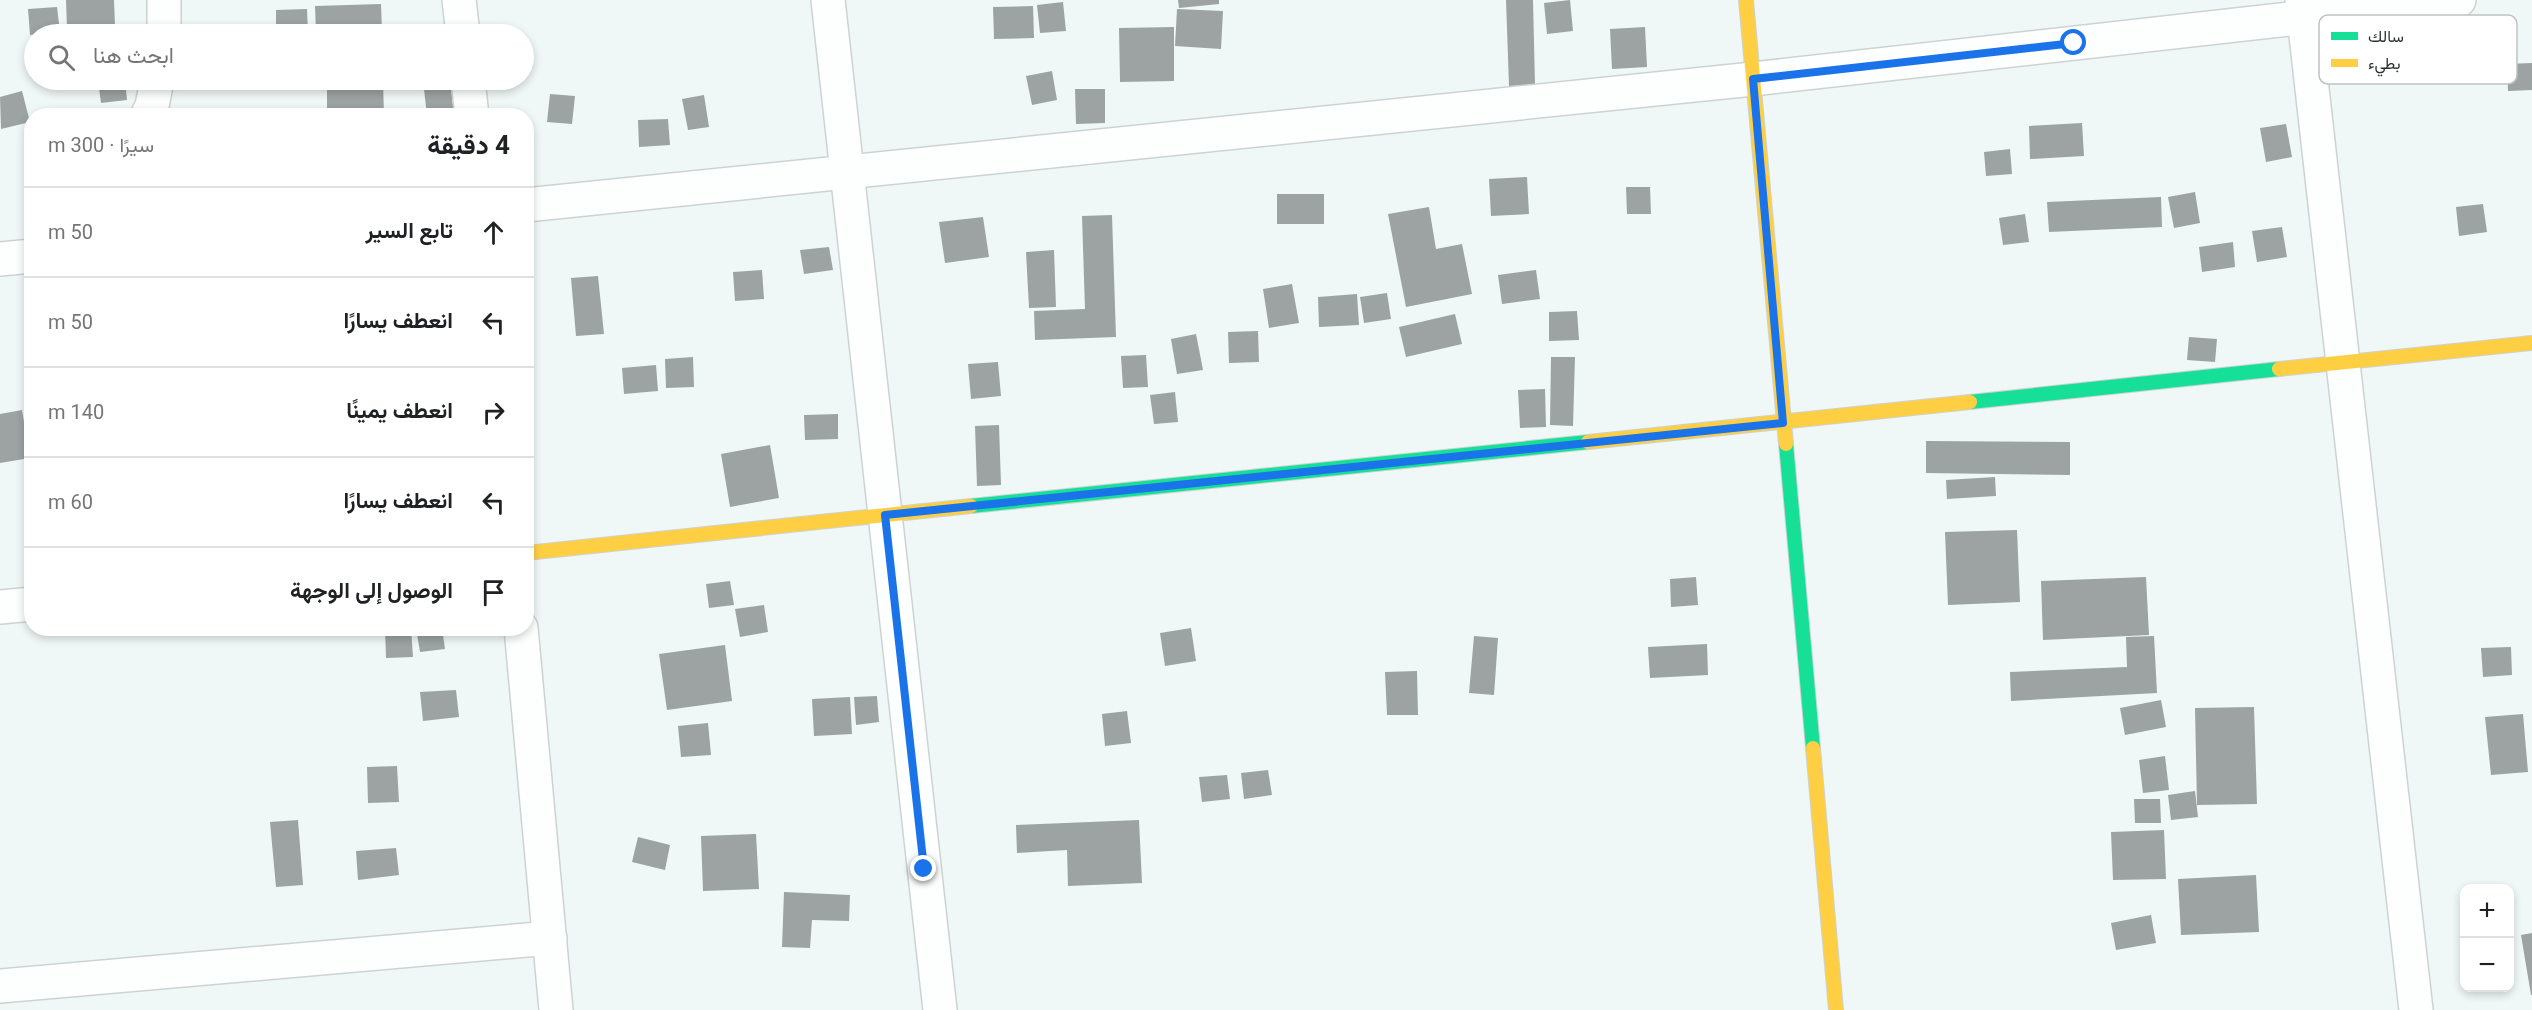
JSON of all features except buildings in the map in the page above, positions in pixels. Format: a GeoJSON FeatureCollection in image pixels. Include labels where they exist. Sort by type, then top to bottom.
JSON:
{"type":"FeatureCollection","features":[{"type":"Feature","properties":{"kind":"street"},"geometry":{"type":"LineString","coordinates":[[164,0],[164,24]]}},
{"type":"Feature","properties":{"kind":"street"},"geometry":{"type":"LineString","coordinates":[[459,0],[462,24]]}},
{"type":"Feature","properties":{"kind":"street"},"geometry":{"type":"LineString","coordinates":[[828,0],[940,1010]]}},
{"type":"Feature","properties":{"kind":"street"},"geometry":{"type":"LineString","coordinates":[[1746,0],[1836,1010]]}},
{"type":"Feature","properties":{"kind":"street"},"geometry":{"type":"LineString","coordinates":[[534,204],[1753,79],[2303,9],[2459,0]]}},
{"type":"Feature","properties":{"kind":"street"},"geometry":{"type":"LineString","coordinates":[[2303,9],[2416,1010]]}},
{"type":"Feature","properties":{"kind":"street"},"geometry":{"type":"LineString","coordinates":[[151,108],[155,90]]}},
{"type":"Feature","properties":{"kind":"street"},"geometry":{"type":"LineString","coordinates":[[469,90],[471,108]]}},
{"type":"Feature","properties":{"kind":"street"},"geometry":{"type":"LineString","coordinates":[[0,259],[24,257]]}},
{"type":"Feature","properties":{"kind":"street"},"geometry":{"type":"LineString","coordinates":[[534,552],[2532,343]]}},
{"type":"Feature","properties":{"kind":"street"},"geometry":{"type":"LineString","coordinates":[[0,607],[24,605]]}},
{"type":"Feature","properties":{"kind":"street"},"geometry":{"type":"LineString","coordinates":[[522,636],[556,1010]]}},
{"type":"Feature","properties":{"kind":"street"},"geometry":{"type":"LineString","coordinates":[[0,986],[550,938]]}},
{"type":"Feature","properties":{"kind":"traffic: fast"},"geometry":{"type":"LineString","coordinates":[[1970,402],[2279,369]]}},
{"type":"Feature","properties":{"kind":"traffic: fast"},"geometry":{"type":"LineString","coordinates":[[971,506],[1588,442]]}},
{"type":"Feature","properties":{"kind":"traffic: fast"},"geometry":{"type":"LineString","coordinates":[[1786,444],[1813,748]]}},
{"type":"Feature","properties":{"kind":"traffic: slow"},"geometry":{"type":"LineString","coordinates":[[1746,0],[1786,444]]}},
{"type":"Feature","properties":{"kind":"traffic: slow"},"geometry":{"type":"LineString","coordinates":[[2279,369],[2532,343]]}},
{"type":"Feature","properties":{"kind":"traffic: slow"},"geometry":{"type":"LineString","coordinates":[[1588,442],[1970,402]]}},
{"type":"Feature","properties":{"kind":"traffic: slow"},"geometry":{"type":"LineString","coordinates":[[534,552],[971,506]]}},
{"type":"Feature","properties":{"kind":"traffic: slow"},"geometry":{"type":"LineString","coordinates":[[1813,748],[1836,1010]]}},
{"type":"Feature","properties":{"kind":"route"},"geometry":{"type":"LineString","coordinates":[[924,869],[885,515],[1783,423],[1753,79],[2074,43]]}}]}
